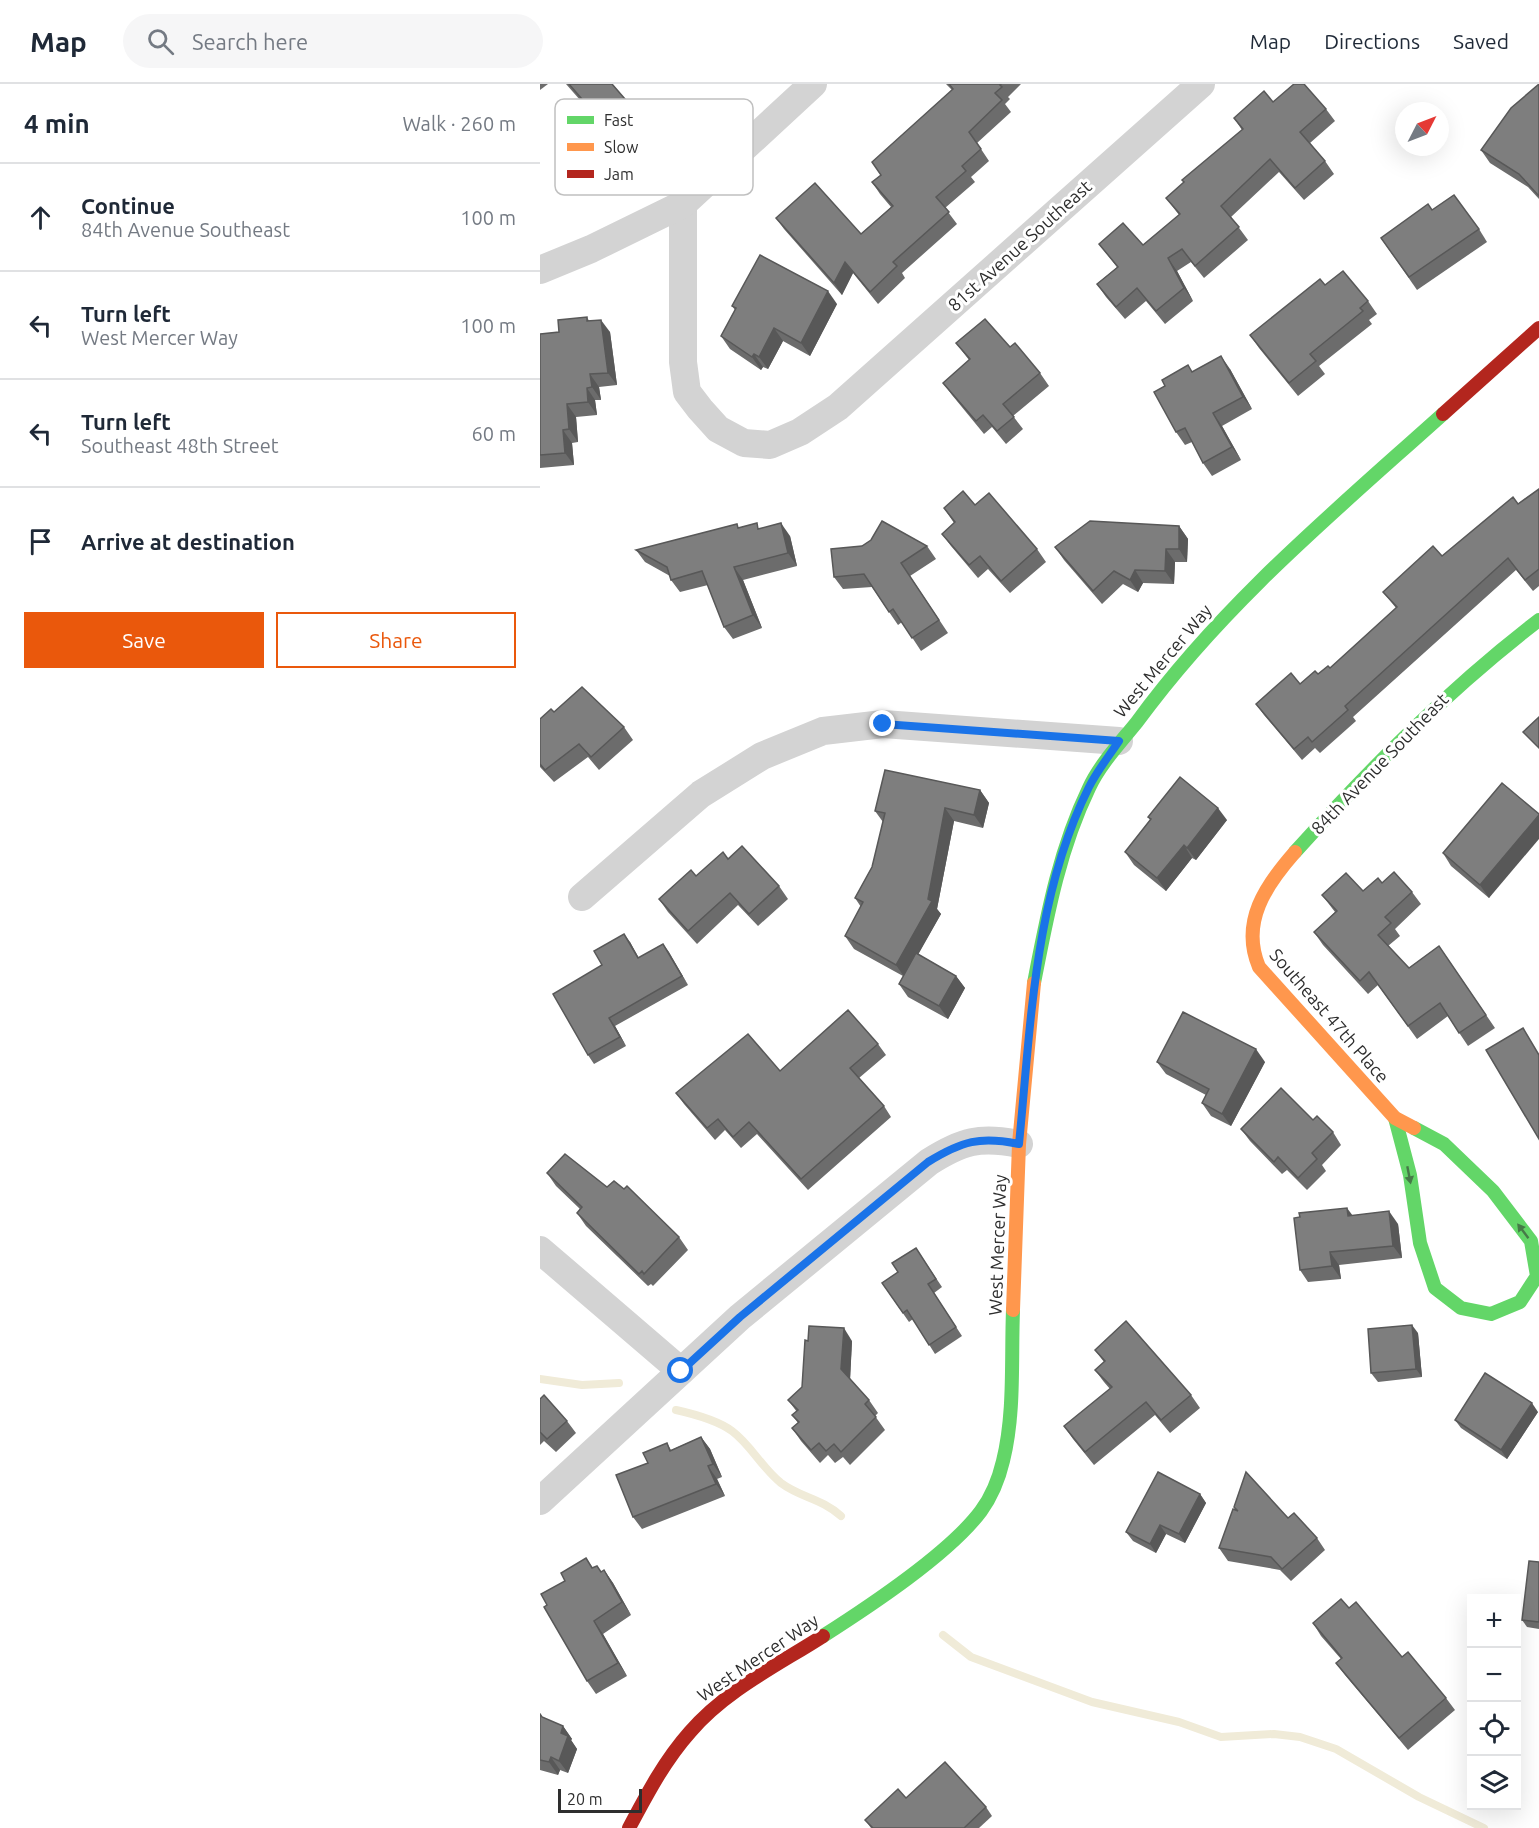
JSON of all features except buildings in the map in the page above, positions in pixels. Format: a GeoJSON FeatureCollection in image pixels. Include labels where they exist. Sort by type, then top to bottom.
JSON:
{"type":"FeatureCollection","features":[{"type":"Feature","properties":{"kind":"street"},"geometry":{"type":"LineString","coordinates":[[753,139],[813,84]]}},
{"type":"Feature","properties":{"kind":"street","name":"81st Avenue Southeast"},"geometry":{"type":"LineString","coordinates":[[683,204],[683,362],[687,392],[718,429],[744,443],[770,445],[800,432],[838,407],[1201,84]]}},
{"type":"Feature","properties":{"kind":"street"},"geometry":{"type":"LineString","coordinates":[[540,270],[591,249],[683,204],[693,195]]}},
{"type":"Feature","properties":{"kind":"street","name":"West Mercer Way"},"geometry":{"type":"LineString","coordinates":[[629,1828],[661,1770],[682,1740],[703,1718],[736,1691],[820,1638],[909,1575],[970,1524],[987,1501],[1004,1458],[1008,1435],[1019,1144],[1033,988],[1053,884],[1089,785],[1119,741],[1209,632],[1268,571],[1539,328]]}},
{"type":"Feature","properties":{"kind":"street","name":"84th Avenue Southeast"},"geometry":{"type":"LineString","coordinates":[[1250,931],[1257,907],[1275,876],[1341,801],[1434,707],[1498,649],[1539,620]]}},
{"type":"Feature","properties":{"kind":"street"},"geometry":{"type":"LineString","coordinates":[[582,897],[701,794],[762,756],[823,731],[883,724],[1119,741]]}},
{"type":"Feature","properties":{"kind":"street","name":"Southeast 47th Place"},"geometry":{"type":"LineString","coordinates":[[1250,931],[1252,951],[1258,967],[1395,1118],[1444,1144],[1493,1191],[1531,1241],[1537,1276],[1520,1302],[1491,1314],[1461,1308],[1434,1288],[1419,1243],[1410,1175],[1395,1118]]}},
{"type":"Feature","properties":{"kind":"street"},"geometry":{"type":"LineString","coordinates":[[540,1501],[740,1317],[928,1162],[972,1140],[993,1138],[1019,1144]]}},
{"type":"Feature","properties":{"kind":"street"},"geometry":{"type":"LineString","coordinates":[[540,1250],[681,1371]]}},
{"type":"Feature","properties":{"kind":"waterway"},"geometry":{"type":"LineString","coordinates":[[540,1379],[582,1385],[619,1383]]}},
{"type":"Feature","properties":{"kind":"waterway"},"geometry":{"type":"LineString","coordinates":[[676,1410],[726,1427],[745,1443],[781,1483],[826,1505],[841,1516]]}},
{"type":"Feature","properties":{"kind":"waterway"},"geometry":{"type":"LineString","coordinates":[[943,1635],[971,1657],[1092,1702],[1179,1722],[1221,1737],[1274,1734],[1300,1737],[1336,1749],[1419,1797],[1484,1828]]}},
{"type":"Feature","properties":{"kind":"traffic: fast"},"geometry":{"type":"LineString","coordinates":[[1034,983],[1049,908],[1062,859],[1079,811],[1105,762],[1170,679],[1243,598],[1321,523],[1443,414]]}},
{"type":"Feature","properties":{"kind":"traffic: fast"},"geometry":{"type":"LineString","coordinates":[[1295,852],[1412,730],[1506,646],[1539,620]]}},
{"type":"Feature","properties":{"kind":"traffic: fast"},"geometry":{"type":"LineString","coordinates":[[1395,1118],[1410,1175],[1420,1243],[1435,1288],[1461,1308],[1491,1314],[1520,1302],[1537,1276],[1531,1241],[1493,1191],[1444,1144],[1414,1128]]}},
{"type":"Feature","properties":{"kind":"traffic: fast"},"geometry":{"type":"LineString","coordinates":[[823,1636],[885,1595],[929,1562],[967,1527],[989,1499],[995,1487],[1007,1443],[1012,1386],[1013,1310]]}},
{"type":"Feature","properties":{"kind":"traffic: slow"},"geometry":{"type":"LineString","coordinates":[[1295,852],[1266,891],[1254,920],[1254,950],[1259,967],[1395,1118],[1414,1128]]}},
{"type":"Feature","properties":{"kind":"traffic: slow"},"geometry":{"type":"LineString","coordinates":[[1013,1310],[1019,1144],[1034,983]]}},
{"type":"Feature","properties":{"kind":"traffic: jam"},"geometry":{"type":"LineString","coordinates":[[1443,414],[1539,328]]}},
{"type":"Feature","properties":{"kind":"traffic: jam"},"geometry":{"type":"LineString","coordinates":[[629,1828],[664,1766],[704,1717],[753,1679],[823,1636]]}},
{"type":"Feature","properties":{"kind":"route"},"geometry":{"type":"LineString","coordinates":[[681,1371],[740,1317],[928,1162],[972,1140],[993,1138],[1019,1144],[1033,988],[1053,884],[1089,785],[1119,741],[883,724]]}}]}
